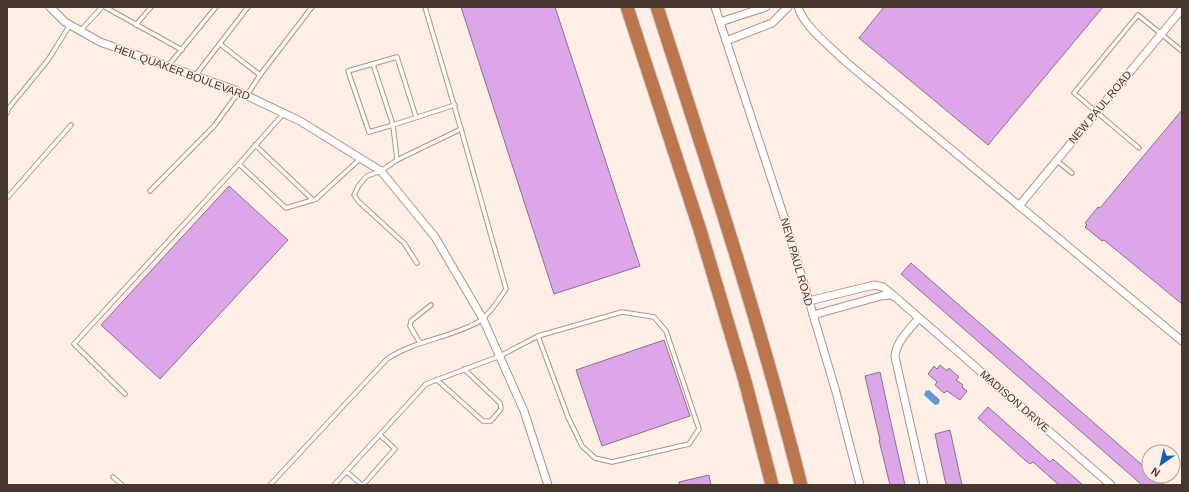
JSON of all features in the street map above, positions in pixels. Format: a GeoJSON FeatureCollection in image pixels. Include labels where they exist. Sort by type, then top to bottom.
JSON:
{"type":"FeatureCollection","features":[{"type":"Feature","properties":{"kind":"highway"},"geometry":{"type":"LineString","coordinates":[[627,7],[700,230],[745,381],[772,485]]}},
{"type":"Feature","properties":{"kind":"highway"},"geometry":{"type":"LineString","coordinates":[[657,7],[751,301],[788,432],[801,485]]}},
{"type":"Feature","properties":{"kind":"street","name":"HEIL QUAKER BOULEVARD"},"geometry":{"type":"LineString","coordinates":[[50,7],[65,22],[100,42],[247,95],[300,121],[381,170],[435,237],[483,319],[524,411],[548,485]]}},
{"type":"Feature","properties":{"kind":"street","name":"NEW PAUL ROAD"},"geometry":{"type":"LineString","coordinates":[[715,7],[785,220],[836,392],[860,485]]}},
{"type":"Feature","properties":{"kind":"street"},"geometry":{"type":"LineString","coordinates":[[720,22],[766,7]]}},
{"type":"Feature","properties":{"kind":"street"},"geometry":{"type":"LineString","coordinates":[[726,41],[772,23],[788,7]]}},
{"type":"Feature","properties":{"kind":"street"},"geometry":{"type":"LineString","coordinates":[[798,7],[810,26],[846,62],[1182,341]]}},
{"type":"Feature","properties":{"kind":"street","name":"NEW PAUL ROAD"},"geometry":{"type":"LineString","coordinates":[[1019,206],[1182,9]]}},
{"type":"Feature","properties":{"kind":"street","name":"MADISON DRIVE"},"geometry":{"type":"LineString","coordinates":[[809,301],[874,285],[883,287],[1111,485]]}},
{"type":"Feature","properties":{"kind":"street"},"geometry":{"type":"LineString","coordinates":[[846,291],[850,304]]}},
{"type":"Feature","properties":{"kind":"street"},"geometry":{"type":"LineString","coordinates":[[813,315],[881,296],[894,296]]}},
{"type":"Feature","properties":{"kind":"street"},"geometry":{"type":"LineString","coordinates":[[919,318],[900,341],[896,348],[895,357],[924,485]]}},
{"type":"Feature","properties":{"kind":"lane"},"geometry":{"type":"LineString","coordinates":[[80,30],[104,7],[182,50]]}},
{"type":"Feature","properties":{"kind":"lane"},"geometry":{"type":"LineString","coordinates":[[136,25],[151,7]]}},
{"type":"Feature","properties":{"kind":"lane"},"geometry":{"type":"LineString","coordinates":[[168,66],[216,7]]}},
{"type":"Feature","properties":{"kind":"lane"},"geometry":{"type":"LineString","coordinates":[[195,76],[248,7]]}},
{"type":"Feature","properties":{"kind":"lane"},"geometry":{"type":"LineString","coordinates":[[247,95],[260,75],[312,7]]}},
{"type":"Feature","properties":{"kind":"lane"},"geometry":{"type":"LineString","coordinates":[[270,485],[387,359],[398,351],[455,333],[483,319],[506,289],[455,105],[425,7]]}},
{"type":"Feature","properties":{"kind":"lane"},"geometry":{"type":"LineString","coordinates":[[1139,148],[1074,93],[1138,15],[1182,51]]}},
{"type":"Feature","properties":{"kind":"lane"},"geometry":{"type":"LineString","coordinates":[[7,113],[8,109],[48,60],[70,25]]}},
{"type":"Feature","properties":{"kind":"lane"},"geometry":{"type":"LineString","coordinates":[[220,44],[260,75]]}},
{"type":"Feature","properties":{"kind":"lane"},"geometry":{"type":"LineString","coordinates":[[416,117],[397,57],[348,72],[369,132],[455,105]]}},
{"type":"Feature","properties":{"kind":"lane"},"geometry":{"type":"LineString","coordinates":[[373,64],[393,125],[397,160]]}},
{"type":"Feature","properties":{"kind":"lane"},"geometry":{"type":"LineString","coordinates":[[150,191],[214,126],[239,92]]}},
{"type":"Feature","properties":{"kind":"lane"},"geometry":{"type":"LineString","coordinates":[[125,394],[74,344],[284,113]]}},
{"type":"Feature","properties":{"kind":"lane"},"geometry":{"type":"LineString","coordinates":[[7,198],[71,125]]}},
{"type":"Feature","properties":{"kind":"lane"},"geometry":{"type":"LineString","coordinates":[[417,263],[404,243],[359,202],[354,195],[359,185],[367,176],[461,129]]}},
{"type":"Feature","properties":{"kind":"lane"},"geometry":{"type":"LineString","coordinates":[[255,145],[313,200]]}},
{"type":"Feature","properties":{"kind":"lane"},"geometry":{"type":"LineString","coordinates":[[239,164],[286,208],[316,199],[361,158]]}},
{"type":"Feature","properties":{"kind":"lane"},"geometry":{"type":"LineString","coordinates":[[1056,160],[1072,173]]}},
{"type":"Feature","properties":{"kind":"lane"},"geometry":{"type":"LineString","coordinates":[[420,343],[410,326],[411,321],[431,305]]}},
{"type":"Feature","properties":{"kind":"lane"},"geometry":{"type":"LineString","coordinates":[[334,485],[426,384],[500,356],[538,336],[622,312],[654,318],[666,331],[699,429],[689,444],[612,462],[595,458],[582,446],[568,417],[538,336]]}},
{"type":"Feature","properties":{"kind":"lane"},"geometry":{"type":"LineString","coordinates":[[437,380],[483,421],[490,421],[501,409],[500,403],[464,369]]}},
{"type":"Feature","properties":{"kind":"lane"},"geometry":{"type":"LineString","coordinates":[[347,472],[363,485],[395,449],[380,435]]}},
{"type":"Feature","properties":{"kind":"lane"},"geometry":{"type":"LineString","coordinates":[[114,477],[122,485]]}},
{"type":"Feature","properties":{"kind":"water"},"geometry":{"type":"Polygon","coordinates":[[[926,390],[929,390],[940,400],[938,405],[935,405],[924,395],[926,390]]]}},
{"type":"Feature","properties":{"kind":"building"},"geometry":{"type":"Polygon","coordinates":[[[461,7],[555,7],[640,266],[554,294],[461,7]]]}},
{"type":"Feature","properties":{"kind":"building"},"geometry":{"type":"Polygon","coordinates":[[[884,7],[1103,7],[988,145],[859,38],[884,7]]]}},
{"type":"Feature","properties":{"kind":"building"},"geometry":{"type":"Polygon","coordinates":[[[1182,110],[1182,304],[1104,240],[1102,241],[1085,227],[1087,225],[1085,223],[1098,207],[1100,208],[1182,110]]]}},
{"type":"Feature","properties":{"kind":"building"},"geometry":{"type":"Polygon","coordinates":[[[229,186],[288,240],[160,379],[101,325],[229,186]]]}},
{"type":"Feature","properties":{"kind":"building"},"geometry":{"type":"Polygon","coordinates":[[[911,263],[1141,464],[1141,484],[1165,485],[1142,485],[901,274],[911,263]]]}},
{"type":"Feature","properties":{"kind":"building"},"geometry":{"type":"Polygon","coordinates":[[[664,340],[690,416],[602,446],[576,370],[664,340]]]}},
{"type":"Feature","properties":{"kind":"building"},"geometry":{"type":"Polygon","coordinates":[[[940,365],[947,371],[949,368],[959,377],[956,380],[963,385],[962,387],[967,391],[960,400],[947,391],[944,393],[935,385],[937,382],[928,374],[934,366],[937,369],[940,365]]]}},
{"type":"Feature","properties":{"kind":"building"},"geometry":{"type":"Polygon","coordinates":[[[880,372],[905,485],[890,485],[879,440],[865,376],[880,372]]]}},
{"type":"Feature","properties":{"kind":"building"},"geometry":{"type":"Polygon","coordinates":[[[988,407],[1050,462],[1053,459],[1083,485],[1059,485],[1033,462],[1030,464],[1026,461],[978,418],[988,407]]]}},
{"type":"Feature","properties":{"kind":"building"},"geometry":{"type":"Polygon","coordinates":[[[950,430],[962,485],[946,485],[935,434],[950,430]]]}},
{"type":"Feature","properties":{"kind":"building"},"geometry":{"type":"Polygon","coordinates":[[[709,475],[711,485],[679,485],[679,482],[709,475]]]}}]}
